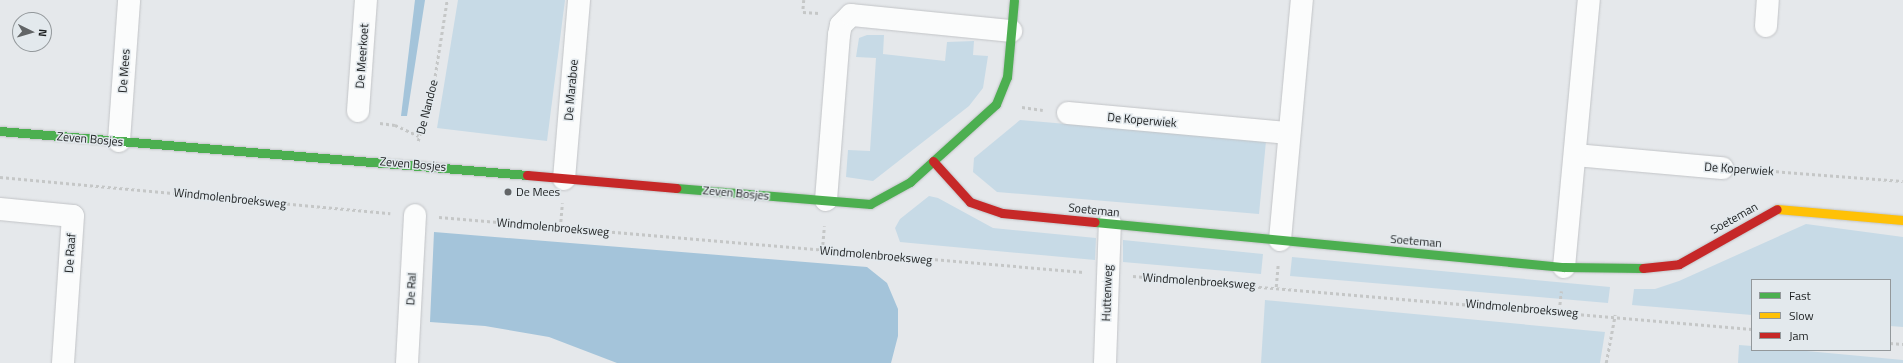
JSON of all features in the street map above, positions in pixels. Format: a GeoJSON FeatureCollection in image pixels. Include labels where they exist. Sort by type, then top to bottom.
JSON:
{"type":"FeatureCollection","features":[{"type":"Feature","properties":{"kind":"street","name":"De Mees"},"geometry":{"type":"LineString","coordinates":[[119,141],[129,0]]}},
{"type":"Feature","properties":{"kind":"street","name":"De Meerkoet"},"geometry":{"type":"LineString","coordinates":[[358,112],[366,0]]}},
{"type":"Feature","properties":{"kind":"street","name":"De Maraboe"},"geometry":{"type":"LineString","coordinates":[[564,179],[579,0]]}},
{"type":"Feature","properties":{"kind":"street","name":"Zeven Bosjes"},"geometry":{"type":"LineString","coordinates":[[0,131],[416,163],[564,179],[870,204],[904,186],[996,104],[1007,77],[1014,0]]}},
{"type":"Feature","properties":{"kind":"street"},"geometry":{"type":"LineString","coordinates":[[1280,240],[1302,0]]}},
{"type":"Feature","properties":{"kind":"street"},"geometry":{"type":"LineString","coordinates":[[1564,267],[1589,0]]}},
{"type":"Feature","properties":{"kind":"street"},"geometry":{"type":"LineString","coordinates":[[1766,26],[1768,0]]}},
{"type":"Feature","properties":{"kind":"street"},"geometry":{"type":"LineString","coordinates":[[826,200],[841,25],[852,15],[1011,31]]}},
{"type":"Feature","properties":{"kind":"street","name":"De Koperwiek"},"geometry":{"type":"LineString","coordinates":[[1068,113],[1289,133]]}},
{"type":"Feature","properties":{"kind":"street","name":"De Koperwiek"},"geometry":{"type":"LineString","coordinates":[[1575,154],[1722,168]]}},
{"type":"Feature","properties":{"kind":"street","name":"Soeteman"},"geometry":{"type":"LineString","coordinates":[[933,161],[970,202],[986,209],[1110,223],[1564,267],[1624,270],[1679,264],[1778,209],[1903,220]]}},
{"type":"Feature","properties":{"kind":"street","name":"De Raaf"},"geometry":{"type":"LineString","coordinates":[[0,209],[73,216],[63,363]]}},
{"type":"Feature","properties":{"kind":"street","name":"De Ral"},"geometry":{"type":"LineString","coordinates":[[407,363],[415,215]]}},
{"type":"Feature","properties":{"kind":"street","name":"Huttenweg"},"geometry":{"type":"LineString","coordinates":[[1105,363],[1110,223]]}},
{"type":"Feature","properties":{"kind":"path","name":"De Nandoe"},"geometry":{"type":"LineString","coordinates":[[416,163],[419,136],[427,114],[446,0]]}},
{"type":"Feature","properties":{"kind":"path"},"geometry":{"type":"LineString","coordinates":[[996,104],[1068,113]]}},
{"type":"Feature","properties":{"kind":"path"},"geometry":{"type":"LineString","coordinates":[[358,112],[358,120],[395,125],[419,136]]}},
{"type":"Feature","properties":{"kind":"path","name":"De Koperwiek"},"geometry":{"type":"LineString","coordinates":[[1722,168],[1903,181]]}},
{"type":"Feature","properties":{"kind":"path","name":"Windmolenbroeksweg"},"geometry":{"type":"LineString","coordinates":[[0,177],[415,215],[1615,316],[1751,329]]}},
{"type":"Feature","properties":{"kind":"path"},"geometry":{"type":"LineString","coordinates":[[1606,363],[1615,316]]}},
{"type":"Feature","properties":{"kind":"path"},"geometry":{"type":"LineString","coordinates":[[1891,343],[1903,344]]}},
{"type":"Feature","properties":{"kind":"shaded area"},"geometry":{"type":"Polygon","coordinates":[[[458,0],[565,0],[547,141],[437,128],[458,0]]]}},
{"type":"Feature","properties":{"kind":"shaded area"},"geometry":{"type":"Polygon","coordinates":[[[867,35],[884,35],[883,54],[945,61],[947,42],[974,41],[973,55],[988,56],[983,88],[969,106],[873,181],[846,177],[848,150],[870,151],[876,58],[856,57],[859,38],[867,35]]]}},
{"type":"Feature","properties":{"kind":"shaded area"},"geometry":{"type":"Polygon","coordinates":[[[1020,120],[1266,141],[1259,214],[997,192],[973,172],[974,158],[1020,120]]]}},
{"type":"Feature","properties":{"kind":"shaded area"},"geometry":{"type":"Polygon","coordinates":[[[929,196],[938,198],[993,228],[1096,238],[1095,260],[900,242],[895,228],[900,219],[929,196]]]}},
{"type":"Feature","properties":{"kind":"shaded area"},"geometry":{"type":"Polygon","coordinates":[[[1806,224],[1903,237],[1903,327],[1891,326],[1891,279],[1751,279],[1751,315],[1632,305],[1634,289],[1655,289],[1679,281],[1806,224]]]}},
{"type":"Feature","properties":{"kind":"shaded area"},"geometry":{"type":"Polygon","coordinates":[[[1123,240],[1263,254],[1261,274],[1123,262],[1123,240]]]}},
{"type":"Feature","properties":{"kind":"shaded area"},"geometry":{"type":"Polygon","coordinates":[[[1292,257],[1610,287],[1608,303],[1290,276],[1292,257]]]}},
{"type":"Feature","properties":{"kind":"shaded area"},"geometry":{"type":"Polygon","coordinates":[[[1265,300],[1605,332],[1600,363],[1261,363],[1265,300]]]}},
{"type":"Feature","properties":{"kind":"shaded area"},"geometry":{"type":"Polygon","coordinates":[[[1739,345],[1751,346],[1751,351],[1807,351],[1903,360],[1903,363],[1738,363],[1739,345]]]}},
{"type":"Feature","properties":{"kind":"water"},"geometry":{"type":"Polygon","coordinates":[[[415,0],[425,0],[407,116],[401,116],[415,0]]]}},
{"type":"Feature","properties":{"kind":"water"},"geometry":{"type":"Polygon","coordinates":[[[434,232],[867,267],[887,283],[898,309],[898,336],[891,363],[617,363],[549,337],[485,326],[430,322],[434,232]]]}},
{"type":"Feature","properties":{"kind":"traffic: fast"},"geometry":{"type":"LineString","coordinates":[[676,188],[870,204],[910,182],[996,104],[1007,77],[1014,0]]}},
{"type":"Feature","properties":{"kind":"traffic: fast"},"geometry":{"type":"LineString","coordinates":[[0,131],[527,175]]}},
{"type":"Feature","properties":{"kind":"traffic: fast"},"geometry":{"type":"LineString","coordinates":[[1095,222],[1564,267],[1643,268]]}},
{"type":"Feature","properties":{"kind":"traffic: slow"},"geometry":{"type":"LineString","coordinates":[[1777,209],[1903,220]]}},
{"type":"Feature","properties":{"kind":"traffic: jam"},"geometry":{"type":"LineString","coordinates":[[933,161],[970,202],[1002,213],[1095,222]]}},
{"type":"Feature","properties":{"kind":"traffic: jam"},"geometry":{"type":"LineString","coordinates":[[527,175],[676,188]]}},
{"type":"Feature","properties":{"kind":"traffic: jam"},"geometry":{"type":"LineString","coordinates":[[1643,268],[1679,264],[1777,209]]}},
{"type":"Feature","properties":{"kind":"place","name":"De Mees"},"geometry":{"type":"Point","coordinates":[508,192]}}]}
